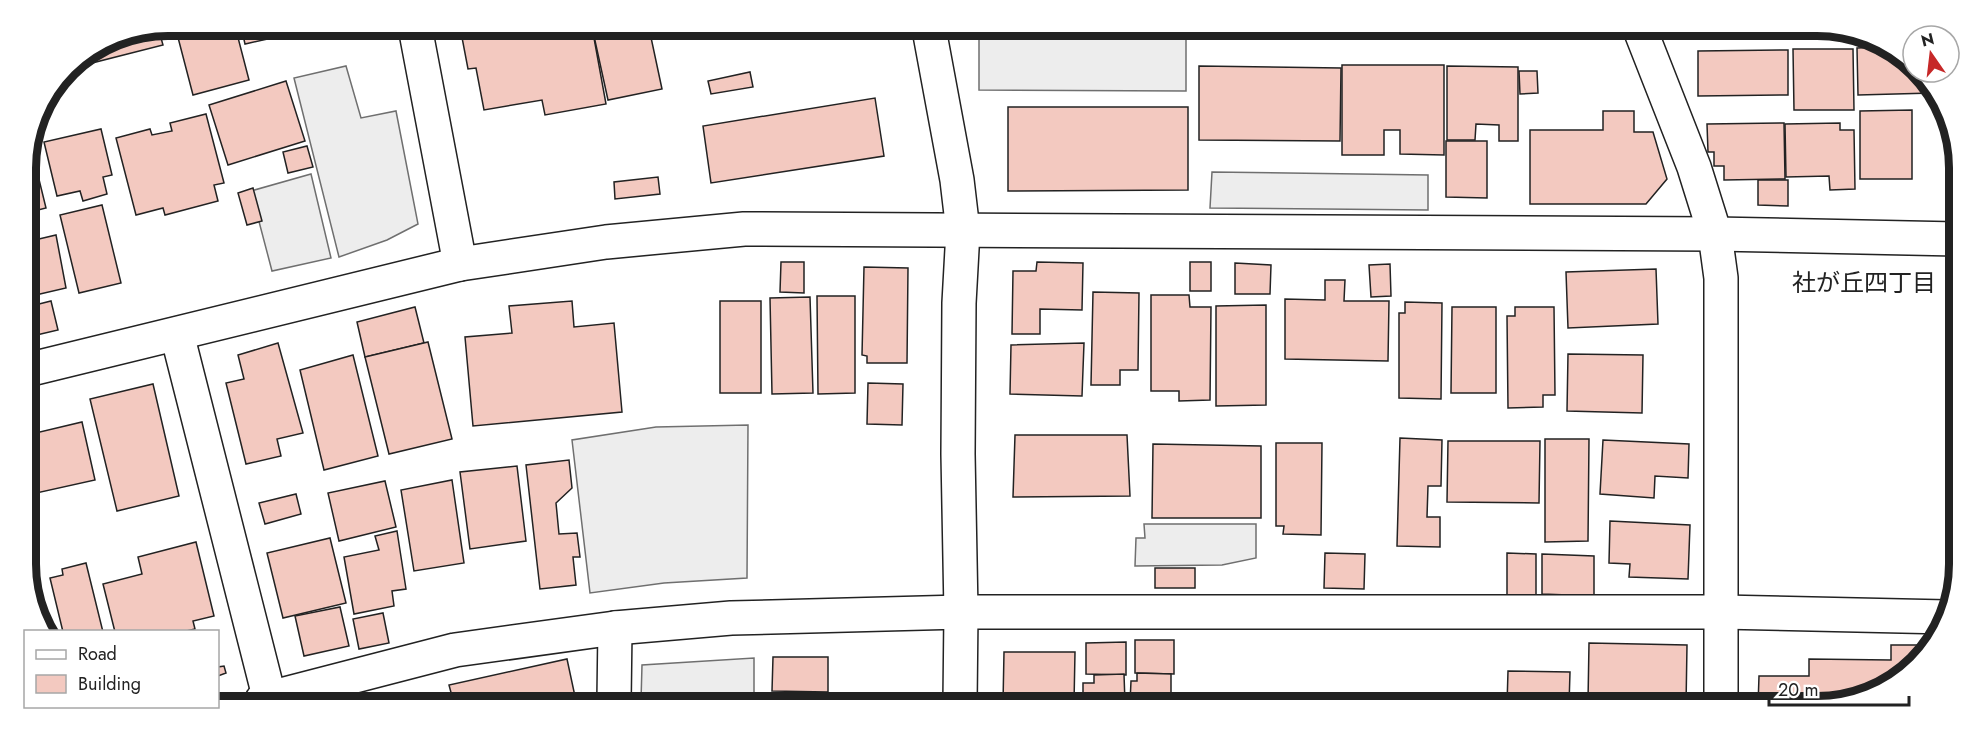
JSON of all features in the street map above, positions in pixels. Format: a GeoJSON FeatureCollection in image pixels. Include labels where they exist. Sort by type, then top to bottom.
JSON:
{"type":"FeatureCollection","features":[{"type":"Feature","properties":{"kind":"street"},"geometry":{"type":"LineString","coordinates":[[417,36],[460,264]]}},
{"type":"Feature","properties":{"kind":"street"},"geometry":{"type":"LineString","coordinates":[[930,36],[957,180],[963,231],[959,303],[958,454],[960,696]]}},
{"type":"Feature","properties":{"kind":"street"},"geometry":{"type":"LineString","coordinates":[[1643,36],[1694,167],[1715,234],[1721,278],[1721,696]]}},
{"type":"Feature","properties":{"kind":"street"},"geometry":{"type":"LineString","coordinates":[[36,368],[460,264],[606,242],[744,229],[1715,234],[1949,238]]}},
{"type":"Feature","properties":{"kind":"street"},"geometry":{"type":"LineString","coordinates":[[177,334],[266,696]]}},
{"type":"Feature","properties":{"kind":"street"},"geometry":{"type":"LineString","coordinates":[[279,696],[455,650],[615,628],[730,618],[961,612],[1721,612],[1937,617]]}},
{"type":"Feature","properties":{"kind":"street"},"geometry":{"type":"LineString","coordinates":[[614,696],[615,628]]}},
{"type":"Feature","properties":{"kind":"shaded area"},"geometry":{"type":"Polygon","coordinates":[[[979,36],[1186,36],[1186,91],[979,90],[979,36]]]}},
{"type":"Feature","properties":{"kind":"shaded area"},"geometry":{"type":"Polygon","coordinates":[[[346,66],[361,118],[396,111],[418,224],[387,240],[339,257],[294,78],[346,66]]]}},
{"type":"Feature","properties":{"kind":"shaded area"},"geometry":{"type":"Polygon","coordinates":[[[1212,172],[1428,175],[1428,210],[1210,208],[1212,172]]]}},
{"type":"Feature","properties":{"kind":"shaded area"},"geometry":{"type":"Polygon","coordinates":[[[311,174],[331,258],[272,271],[251,191],[311,174]]]}},
{"type":"Feature","properties":{"kind":"shaded area"},"geometry":{"type":"Polygon","coordinates":[[[748,425],[747,578],[664,583],[590,593],[572,440],[656,427],[748,425]]]}},
{"type":"Feature","properties":{"kind":"shaded area"},"geometry":{"type":"Polygon","coordinates":[[[1144,524],[1256,524],[1256,558],[1222,565],[1135,566],[1136,538],[1145,538],[1144,524]]]}},
{"type":"Feature","properties":{"kind":"shaded area"},"geometry":{"type":"Polygon","coordinates":[[[754,658],[754,696],[641,696],[642,665],[754,658]]]}},
{"type":"Feature","properties":{"kind":"building"},"geometry":{"type":"Polygon","coordinates":[[[165,36],[161,38],[163,45],[88,64],[117,46],[151,37],[165,36]]]}},
{"type":"Feature","properties":{"kind":"building"},"geometry":{"type":"Polygon","coordinates":[[[178,36],[238,36],[249,80],[193,95],[178,36]]]}},
{"type":"Feature","properties":{"kind":"building"},"geometry":{"type":"Polygon","coordinates":[[[243,36],[281,36],[245,44],[243,36]]]}},
{"type":"Feature","properties":{"kind":"building"},"geometry":{"type":"Polygon","coordinates":[[[462,36],[594,36],[606,104],[545,115],[542,100],[484,110],[476,68],[468,69],[462,36]]]}},
{"type":"Feature","properties":{"kind":"building"},"geometry":{"type":"Polygon","coordinates":[[[594,36],[651,36],[662,89],[608,100],[594,36]]]}},
{"type":"Feature","properties":{"kind":"building"},"geometry":{"type":"Polygon","coordinates":[[[1857,48],[1869,48],[1901,67],[1901,84],[1918,84],[1926,93],[1858,95],[1857,48]]]}},
{"type":"Feature","properties":{"kind":"building"},"geometry":{"type":"Polygon","coordinates":[[[1793,49],[1853,49],[1854,110],[1794,110],[1793,49]]]}},
{"type":"Feature","properties":{"kind":"building"},"geometry":{"type":"Polygon","coordinates":[[[1788,50],[1788,95],[1698,96],[1698,51],[1788,50]]]}},
{"type":"Feature","properties":{"kind":"building"},"geometry":{"type":"Polygon","coordinates":[[[1342,65],[1444,65],[1444,155],[1400,154],[1400,130],[1384,130],[1384,155],[1342,155],[1342,65]]]}},
{"type":"Feature","properties":{"kind":"building"},"geometry":{"type":"Polygon","coordinates":[[[1199,66],[1341,68],[1340,141],[1199,140],[1199,66]]]}},
{"type":"Feature","properties":{"kind":"building"},"geometry":{"type":"Polygon","coordinates":[[[1447,66],[1518,67],[1518,141],[1499,141],[1499,125],[1476,124],[1475,140],[1447,140],[1447,66]]]}},
{"type":"Feature","properties":{"kind":"building"},"geometry":{"type":"Polygon","coordinates":[[[1519,71],[1537,71],[1538,93],[1520,94],[1519,71]]]}},
{"type":"Feature","properties":{"kind":"building"},"geometry":{"type":"Polygon","coordinates":[[[750,72],[753,87],[711,94],[708,81],[750,72]]]}},
{"type":"Feature","properties":{"kind":"building"},"geometry":{"type":"Polygon","coordinates":[[[286,81],[305,141],[228,165],[209,105],[286,81]]]}},
{"type":"Feature","properties":{"kind":"building"},"geometry":{"type":"Polygon","coordinates":[[[875,98],[884,156],[711,183],[703,126],[875,98]]]}},
{"type":"Feature","properties":{"kind":"building"},"geometry":{"type":"Polygon","coordinates":[[[1008,107],[1188,107],[1188,190],[1008,191],[1008,107]]]}},
{"type":"Feature","properties":{"kind":"building"},"geometry":{"type":"Polygon","coordinates":[[[1912,110],[1912,179],[1860,179],[1860,111],[1912,110]]]}},
{"type":"Feature","properties":{"kind":"building"},"geometry":{"type":"Polygon","coordinates":[[[1603,111],[1634,111],[1634,132],[1653,132],[1667,179],[1646,204],[1530,204],[1530,130],[1603,130],[1603,111]]]}},
{"type":"Feature","properties":{"kind":"building"},"geometry":{"type":"Polygon","coordinates":[[[206,114],[224,183],[214,185],[218,201],[165,215],[163,208],[136,215],[116,138],[150,129],[152,135],[172,131],[170,123],[206,114]]]}},
{"type":"Feature","properties":{"kind":"building"},"geometry":{"type":"Polygon","coordinates":[[[1784,123],[1785,179],[1724,180],[1724,166],[1714,166],[1714,152],[1708,152],[1707,124],[1784,123]]]}},
{"type":"Feature","properties":{"kind":"building"},"geometry":{"type":"Polygon","coordinates":[[[1840,123],[1840,130],[1854,130],[1855,189],[1830,190],[1829,176],[1786,177],[1785,124],[1840,123]]]}},
{"type":"Feature","properties":{"kind":"building"},"geometry":{"type":"Polygon","coordinates":[[[101,129],[112,175],[103,177],[107,194],[83,201],[80,191],[57,196],[44,142],[101,129]]]}},
{"type":"Feature","properties":{"kind":"building"},"geometry":{"type":"Polygon","coordinates":[[[1446,141],[1487,141],[1487,198],[1446,197],[1446,141]]]}},
{"type":"Feature","properties":{"kind":"building"},"geometry":{"type":"Polygon","coordinates":[[[307,146],[313,167],[288,173],[283,152],[307,146]]]}},
{"type":"Feature","properties":{"kind":"building"},"geometry":{"type":"Polygon","coordinates":[[[36,167],[46,208],[36,210],[36,167]]]}},
{"type":"Feature","properties":{"kind":"building"},"geometry":{"type":"Polygon","coordinates":[[[658,177],[660,194],[615,199],[614,182],[658,177]]]}},
{"type":"Feature","properties":{"kind":"building"},"geometry":{"type":"Polygon","coordinates":[[[1758,180],[1788,180],[1788,206],[1758,205],[1758,180]]]}},
{"type":"Feature","properties":{"kind":"building"},"geometry":{"type":"Polygon","coordinates":[[[253,188],[262,221],[247,225],[238,193],[253,188]]]}},
{"type":"Feature","properties":{"kind":"building"},"geometry":{"type":"Polygon","coordinates":[[[102,205],[121,283],[79,293],[60,215],[102,205]]]}},
{"type":"Feature","properties":{"kind":"building"},"geometry":{"type":"Polygon","coordinates":[[[56,235],[66,288],[36,295],[36,240],[56,235]]]}},
{"type":"Feature","properties":{"kind":"building"},"geometry":{"type":"Polygon","coordinates":[[[781,262],[804,262],[804,293],[780,292],[781,262]]]}},
{"type":"Feature","properties":{"kind":"building"},"geometry":{"type":"Polygon","coordinates":[[[1037,262],[1083,263],[1082,310],[1040,309],[1040,334],[1012,334],[1013,271],[1036,271],[1037,262]]]}},
{"type":"Feature","properties":{"kind":"building"},"geometry":{"type":"Polygon","coordinates":[[[1190,262],[1211,262],[1211,291],[1190,291],[1190,262]]]}},
{"type":"Feature","properties":{"kind":"building"},"geometry":{"type":"Polygon","coordinates":[[[1235,263],[1271,265],[1270,294],[1235,294],[1235,263]]]}},
{"type":"Feature","properties":{"kind":"building"},"geometry":{"type":"Polygon","coordinates":[[[1390,264],[1391,296],[1371,297],[1369,265],[1390,264]]]}},
{"type":"Feature","properties":{"kind":"building"},"geometry":{"type":"Polygon","coordinates":[[[864,267],[908,268],[907,363],[867,363],[867,356],[862,355],[864,267]]]}},
{"type":"Feature","properties":{"kind":"building"},"geometry":{"type":"Polygon","coordinates":[[[1656,269],[1658,324],[1568,328],[1566,272],[1656,269]]]}},
{"type":"Feature","properties":{"kind":"building"},"geometry":{"type":"Polygon","coordinates":[[[1325,280],[1345,280],[1344,301],[1389,301],[1388,361],[1285,359],[1285,299],[1325,300],[1325,280]]]}},
{"type":"Feature","properties":{"kind":"building"},"geometry":{"type":"Polygon","coordinates":[[[1093,292],[1139,293],[1138,370],[1120,370],[1120,385],[1091,385],[1093,292]]]}},
{"type":"Feature","properties":{"kind":"building"},"geometry":{"type":"Polygon","coordinates":[[[1151,295],[1189,295],[1190,307],[1211,307],[1210,400],[1179,401],[1179,391],[1151,391],[1151,295]]]}},
{"type":"Feature","properties":{"kind":"building"},"geometry":{"type":"Polygon","coordinates":[[[817,296],[855,296],[855,393],[818,394],[817,296]]]}},
{"type":"Feature","properties":{"kind":"building"},"geometry":{"type":"Polygon","coordinates":[[[810,297],[813,393],[772,394],[770,298],[810,297]]]}},
{"type":"Feature","properties":{"kind":"building"},"geometry":{"type":"Polygon","coordinates":[[[51,301],[58,330],[36,335],[36,305],[51,301]]]}},
{"type":"Feature","properties":{"kind":"building"},"geometry":{"type":"Polygon","coordinates":[[[572,301],[574,327],[614,323],[622,412],[473,426],[465,337],[512,333],[509,306],[572,301]]]}},
{"type":"Feature","properties":{"kind":"building"},"geometry":{"type":"Polygon","coordinates":[[[720,301],[761,301],[761,393],[720,393],[720,301]]]}},
{"type":"Feature","properties":{"kind":"building"},"geometry":{"type":"Polygon","coordinates":[[[1405,302],[1442,303],[1441,399],[1399,398],[1399,313],[1405,313],[1405,302]]]}},
{"type":"Feature","properties":{"kind":"building"},"geometry":{"type":"Polygon","coordinates":[[[1266,305],[1266,405],[1216,406],[1216,306],[1266,305]]]}},
{"type":"Feature","properties":{"kind":"building"},"geometry":{"type":"Polygon","coordinates":[[[415,307],[424,343],[365,357],[357,322],[415,307]]]}},
{"type":"Feature","properties":{"kind":"building"},"geometry":{"type":"Polygon","coordinates":[[[1452,307],[1496,307],[1496,393],[1451,393],[1452,307]]]}},
{"type":"Feature","properties":{"kind":"building"},"geometry":{"type":"Polygon","coordinates":[[[1515,307],[1554,307],[1555,395],[1543,395],[1543,407],[1508,408],[1507,316],[1515,316],[1515,307]]]}},
{"type":"Feature","properties":{"kind":"building"},"geometry":{"type":"Polygon","coordinates":[[[428,342],[452,439],[389,454],[365,357],[428,342]]]}},
{"type":"Feature","properties":{"kind":"building"},"geometry":{"type":"Polygon","coordinates":[[[278,343],[303,433],[277,439],[281,456],[246,464],[226,383],[244,379],[238,355],[278,343]]]}},
{"type":"Feature","properties":{"kind":"building"},"geometry":{"type":"Polygon","coordinates":[[[1084,343],[1082,396],[1010,394],[1011,345],[1084,343]]]}},
{"type":"Feature","properties":{"kind":"building"},"geometry":{"type":"Polygon","coordinates":[[[1568,354],[1643,355],[1642,413],[1567,411],[1568,354]]]}},
{"type":"Feature","properties":{"kind":"building"},"geometry":{"type":"Polygon","coordinates":[[[353,355],[378,456],[324,470],[300,370],[353,355]]]}},
{"type":"Feature","properties":{"kind":"building"},"geometry":{"type":"Polygon","coordinates":[[[868,383],[903,384],[902,425],[867,424],[868,383]]]}},
{"type":"Feature","properties":{"kind":"building"},"geometry":{"type":"Polygon","coordinates":[[[153,384],[179,496],[117,511],[90,399],[153,384]]]}},
{"type":"Feature","properties":{"kind":"building"},"geometry":{"type":"Polygon","coordinates":[[[82,422],[95,480],[36,493],[36,433],[82,422]]]}},
{"type":"Feature","properties":{"kind":"building"},"geometry":{"type":"Polygon","coordinates":[[[1015,435],[1127,435],[1130,496],[1013,497],[1015,435]]]}},
{"type":"Feature","properties":{"kind":"building"},"geometry":{"type":"Polygon","coordinates":[[[1400,438],[1442,440],[1441,486],[1428,486],[1427,517],[1440,517],[1440,547],[1397,546],[1400,438]]]}},
{"type":"Feature","properties":{"kind":"building"},"geometry":{"type":"Polygon","coordinates":[[[1545,439],[1589,439],[1588,541],[1545,542],[1545,439]]]}},
{"type":"Feature","properties":{"kind":"building"},"geometry":{"type":"Polygon","coordinates":[[[1603,440],[1689,444],[1688,478],[1655,476],[1654,498],[1600,494],[1603,440]]]}},
{"type":"Feature","properties":{"kind":"building"},"geometry":{"type":"Polygon","coordinates":[[[1448,441],[1540,441],[1539,503],[1447,502],[1448,441]]]}},
{"type":"Feature","properties":{"kind":"building"},"geometry":{"type":"Polygon","coordinates":[[[1276,443],[1322,443],[1321,535],[1283,534],[1284,526],[1276,526],[1276,443]]]}},
{"type":"Feature","properties":{"kind":"building"},"geometry":{"type":"Polygon","coordinates":[[[1153,444],[1261,446],[1261,518],[1152,518],[1153,444]]]}},
{"type":"Feature","properties":{"kind":"building"},"geometry":{"type":"Polygon","coordinates":[[[569,460],[572,488],[556,503],[559,534],[577,533],[580,557],[573,557],[576,585],[540,589],[526,465],[569,460]]]}},
{"type":"Feature","properties":{"kind":"building"},"geometry":{"type":"Polygon","coordinates":[[[517,466],[526,541],[470,549],[460,472],[517,466]]]}},
{"type":"Feature","properties":{"kind":"building"},"geometry":{"type":"Polygon","coordinates":[[[452,480],[464,563],[414,571],[401,490],[452,480]]]}},
{"type":"Feature","properties":{"kind":"building"},"geometry":{"type":"Polygon","coordinates":[[[385,481],[396,527],[339,541],[328,493],[385,481]]]}},
{"type":"Feature","properties":{"kind":"building"},"geometry":{"type":"Polygon","coordinates":[[[296,494],[301,514],[265,524],[259,503],[296,494]]]}},
{"type":"Feature","properties":{"kind":"building"},"geometry":{"type":"Polygon","coordinates":[[[1610,521],[1690,525],[1688,579],[1629,577],[1630,564],[1609,563],[1610,521]]]}},
{"type":"Feature","properties":{"kind":"building"},"geometry":{"type":"Polygon","coordinates":[[[397,531],[406,589],[392,591],[394,606],[354,614],[344,557],[379,550],[375,536],[397,531]]]}},
{"type":"Feature","properties":{"kind":"building"},"geometry":{"type":"Polygon","coordinates":[[[330,538],[346,603],[283,618],[267,553],[330,538]]]}},
{"type":"Feature","properties":{"kind":"building"},"geometry":{"type":"Polygon","coordinates":[[[196,542],[214,616],[193,621],[195,629],[191,630],[114,630],[103,584],[142,574],[138,557],[196,542]]]}},
{"type":"Feature","properties":{"kind":"building"},"geometry":{"type":"Polygon","coordinates":[[[1325,553],[1365,554],[1364,589],[1324,588],[1325,553]]]}},
{"type":"Feature","properties":{"kind":"building"},"geometry":{"type":"Polygon","coordinates":[[[1507,553],[1536,554],[1536,596],[1507,596],[1507,553]]]}},
{"type":"Feature","properties":{"kind":"building"},"geometry":{"type":"Polygon","coordinates":[[[1542,554],[1594,556],[1594,596],[1542,594],[1542,554]]]}},
{"type":"Feature","properties":{"kind":"building"},"geometry":{"type":"Polygon","coordinates":[[[86,563],[103,630],[63,630],[50,578],[63,575],[62,569],[86,563]]]}},
{"type":"Feature","properties":{"kind":"building"},"geometry":{"type":"Polygon","coordinates":[[[1155,568],[1195,568],[1195,588],[1155,588],[1155,568]]]}},
{"type":"Feature","properties":{"kind":"building"},"geometry":{"type":"Polygon","coordinates":[[[340,607],[349,646],[304,656],[295,616],[340,607]]]}},
{"type":"Feature","properties":{"kind":"building"},"geometry":{"type":"Polygon","coordinates":[[[383,613],[389,643],[359,649],[353,619],[383,613]]]}},
{"type":"Feature","properties":{"kind":"building"},"geometry":{"type":"Polygon","coordinates":[[[1135,640],[1174,640],[1174,674],[1135,673],[1135,640]]]}},
{"type":"Feature","properties":{"kind":"building"},"geometry":{"type":"Polygon","coordinates":[[[1126,642],[1126,675],[1086,674],[1086,643],[1126,642]]]}},
{"type":"Feature","properties":{"kind":"building"},"geometry":{"type":"Polygon","coordinates":[[[1589,643],[1687,645],[1686,696],[1588,696],[1589,643]]]}},
{"type":"Feature","properties":{"kind":"building"},"geometry":{"type":"Polygon","coordinates":[[[1891,645],[1921,645],[1897,669],[1868,686],[1851,692],[1826,696],[1758,696],[1759,676],[1809,676],[1809,659],[1891,660],[1891,645]]]}},
{"type":"Feature","properties":{"kind":"building"},"geometry":{"type":"Polygon","coordinates":[[[1004,652],[1075,652],[1074,696],[1003,696],[1004,652]]]}},
{"type":"Feature","properties":{"kind":"building"},"geometry":{"type":"Polygon","coordinates":[[[773,657],[828,657],[828,692],[772,691],[773,657]]]}},
{"type":"Feature","properties":{"kind":"building"},"geometry":{"type":"Polygon","coordinates":[[[567,659],[575,696],[452,696],[449,685],[567,659]]]}},
{"type":"Feature","properties":{"kind":"building"},"geometry":{"type":"Polygon","coordinates":[[[224,666],[226,673],[219,676],[219,667],[224,666]]]}},
{"type":"Feature","properties":{"kind":"building"},"geometry":{"type":"Polygon","coordinates":[[[1508,671],[1570,672],[1569,696],[1507,696],[1508,671]]]}},
{"type":"Feature","properties":{"kind":"building"},"geometry":{"type":"Polygon","coordinates":[[[1137,673],[1171,674],[1171,696],[1130,696],[1131,681],[1137,681],[1137,673]]]}},
{"type":"Feature","properties":{"kind":"building"},"geometry":{"type":"Polygon","coordinates":[[[1124,674],[1125,696],[1083,696],[1083,683],[1094,683],[1094,675],[1124,674]]]}},
{"type":"Feature","properties":{"kind":"district","name":"社が丘四丁目"},"geometry":{"type":"Point","coordinates":[1864,282]}}]}
